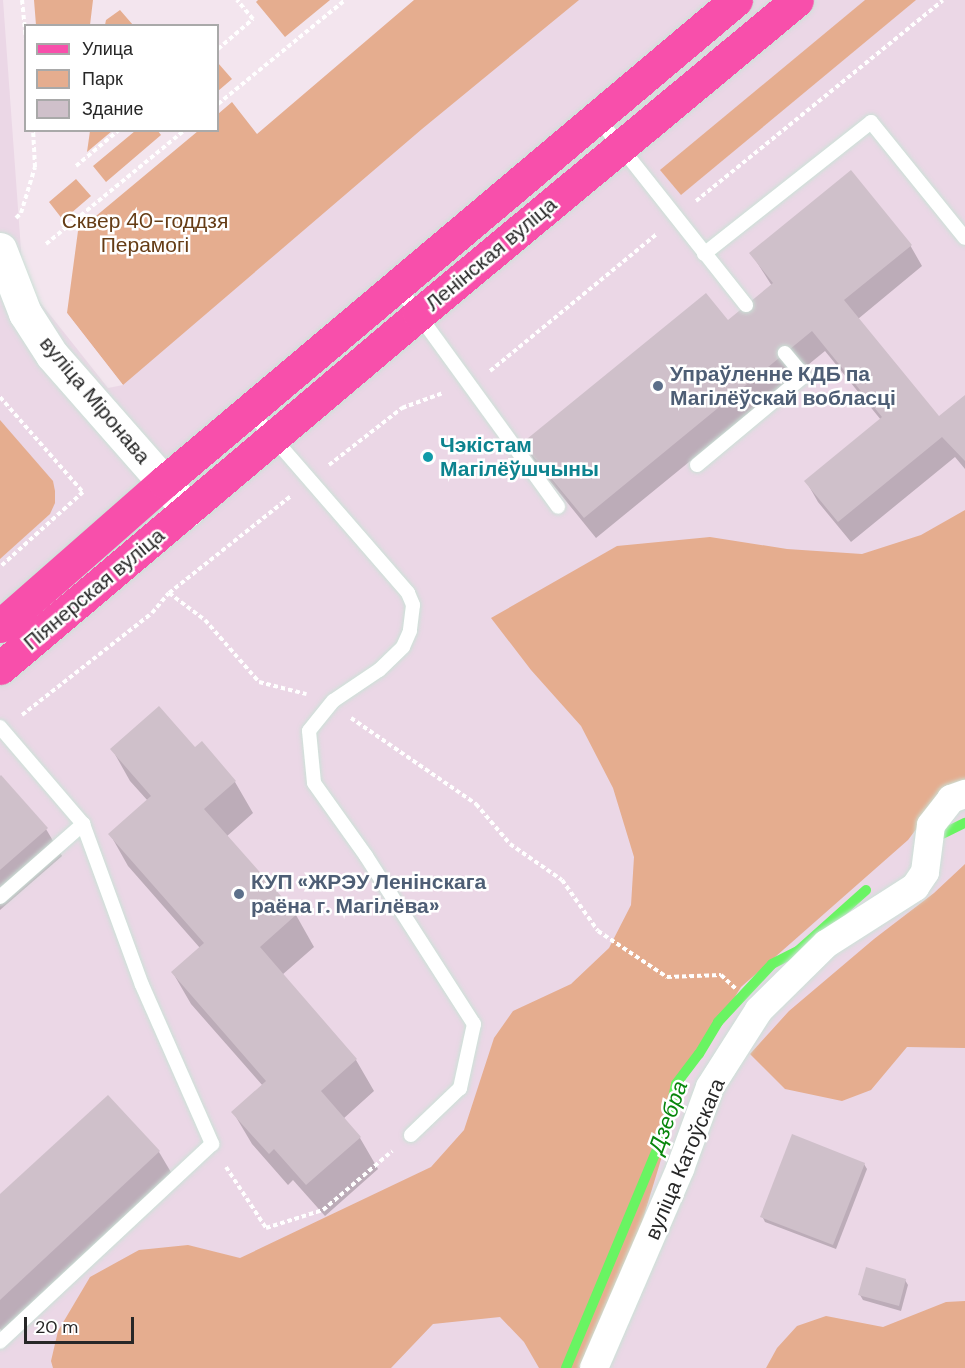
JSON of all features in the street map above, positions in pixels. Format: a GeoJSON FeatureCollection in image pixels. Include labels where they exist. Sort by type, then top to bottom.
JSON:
{"type":"FeatureCollection","features":[{"type":"Feature","properties":{"kind":"main road","name":"Ленінская вуліца"},"geometry":{"type":"LineString","coordinates":[[164,482],[736,0]]}},
{"type":"Feature","properties":{"kind":"main road","name":"Ленінская вуліца"},"geometry":{"type":"LineString","coordinates":[[188,510],[796,0]]}},
{"type":"Feature","properties":{"kind":"main road","name":"Піянерская вуліца"},"geometry":{"type":"LineString","coordinates":[[0,626],[164,482]]}},
{"type":"Feature","properties":{"kind":"main road","name":"Піянерская вуліца"},"geometry":{"type":"LineString","coordinates":[[0,668],[188,510]]}},
{"type":"Feature","properties":{"kind":"street","name":"вуліца Міронава"},"geometry":{"type":"LineString","coordinates":[[6,235],[25,313],[52,355],[188,510]]}},
{"type":"Feature","properties":{"kind":"street","name":"вуліца Катоўскага"},"geometry":{"type":"LineString","coordinates":[[594,1368],[663,1209],[710,1088],[759,1010],[826,944],[915,887],[925,872],[931,825],[951,799],[965,794]]}},
{"type":"Feature","properties":{"kind":"lane"},"geometry":{"type":"LineString","coordinates":[[597,117],[746,305]]}},
{"type":"Feature","properties":{"kind":"lane"},"geometry":{"type":"LineString","coordinates":[[704,254],[871,122],[965,237]]}},
{"type":"Feature","properties":{"kind":"lane"},"geometry":{"type":"LineString","coordinates":[[397,285],[558,507]]}},
{"type":"Feature","properties":{"kind":"lane"},"geometry":{"type":"LineString","coordinates":[[697,465],[804,376],[785,353]]}},
{"type":"Feature","properties":{"kind":"lane"},"geometry":{"type":"LineString","coordinates":[[250,411],[408,593],[413,605],[410,631],[403,647],[379,670],[333,701],[309,731],[314,783],[372,865],[474,1024],[460,1088],[411,1135]]}},
{"type":"Feature","properties":{"kind":"lane"},"geometry":{"type":"LineString","coordinates":[[0,1342],[212,1144],[142,986],[83,824],[2,729]]}},
{"type":"Feature","properties":{"kind":"lane"},"geometry":{"type":"LineString","coordinates":[[0,897],[83,824]]}},
{"type":"Feature","properties":{"kind":"path"},"geometry":{"type":"LineString","coordinates":[[22,0],[24,24]]}},
{"type":"Feature","properties":{"kind":"path"},"geometry":{"type":"LineString","coordinates":[[219,48],[253,19],[237,0]]}},
{"type":"Feature","properties":{"kind":"path"},"geometry":{"type":"LineString","coordinates":[[219,103],[345,0]]}},
{"type":"Feature","properties":{"kind":"path"},"geometry":{"type":"LineString","coordinates":[[2,729],[152,613],[169,593],[402,408],[480,380],[943,0]]}},
{"type":"Feature","properties":{"kind":"path"},"geometry":{"type":"LineString","coordinates":[[6,235],[21,213],[35,166],[33,132]]}},
{"type":"Feature","properties":{"kind":"path"},"geometry":{"type":"LineString","coordinates":[[76,166],[117,132]]}},
{"type":"Feature","properties":{"kind":"path"},"geometry":{"type":"LineString","coordinates":[[46,244],[183,132]]}},
{"type":"Feature","properties":{"kind":"path"},"geometry":{"type":"LineString","coordinates":[[0,397],[83,492],[0,567]]}},
{"type":"Feature","properties":{"kind":"path"},"geometry":{"type":"LineString","coordinates":[[169,593],[205,620],[259,682]]}},
{"type":"Feature","properties":{"kind":"path"},"geometry":{"type":"LineString","coordinates":[[362,728],[476,804],[510,844],[562,880],[598,931],[667,977],[721,975]]}},
{"type":"Feature","properties":{"kind":"path"},"geometry":{"type":"LineString","coordinates":[[231,1176],[266,1228],[323,1210],[411,1135]]}},
{"type":"Feature","properties":{"kind":"green space","name":"Сквер 40-годдзя Перамогі"},"geometry":{"type":"Polygon","coordinates":[[[33,0],[579,0],[422,129],[123,385],[67,313],[49,274],[35,132],[219,132],[219,24],[35,24],[33,0]]]}},
{"type":"Feature","properties":{"kind":"green space"},"geometry":{"type":"Polygon","coordinates":[[[865,0],[916,0],[681,195],[660,170],[865,0]]]}},
{"type":"Feature","properties":{"kind":"green space"},"geometry":{"type":"Polygon","coordinates":[[[0,420],[53,481],[55,503],[50,514],[0,559],[0,420]]]}},
{"type":"Feature","properties":{"kind":"green space"},"geometry":{"type":"Polygon","coordinates":[[[965,510],[965,781],[936,803],[908,840],[741,987],[687,1074],[632,1255],[583,1368],[539,1368],[524,1342],[500,1317],[433,1324],[391,1368],[53,1368],[51,1361],[58,1331],[90,1277],[139,1250],[188,1245],[240,1258],[431,1167],[464,1130],[494,1038],[513,1011],[571,984],[609,948],[631,905],[634,857],[613,788],[581,726],[531,670],[491,618],[617,546],[710,537],[787,549],[862,554],[921,535],[965,510]]]}},
{"type":"Feature","properties":{"kind":"green space"},"geometry":{"type":"Polygon","coordinates":[[[965,864],[965,1048],[907,1047],[871,1090],[842,1101],[785,1089],[750,1054],[789,1011],[874,939],[934,893],[965,864]]]}},
{"type":"Feature","properties":{"kind":"green space"},"geometry":{"type":"Polygon","coordinates":[[[965,1301],[965,1368],[766,1368],[777,1348],[797,1326],[826,1316],[883,1327],[946,1302],[965,1301]]]}},
{"type":"Feature","properties":{"kind":"shaded area"},"geometry":{"type":"Polygon","coordinates":[[[3,0],[34,0],[36,24],[24,24],[24,132],[90,132],[87,152],[111,132],[134,132],[93,166],[106,182],[161,135],[159,132],[197,132],[78,231],[67,313],[123,385],[108,388],[28,287],[22,264],[3,0]],[[76,179],[49,202],[63,220],[91,196],[76,179]]]}},
{"type":"Feature","properties":{"kind":"shaded area"},"geometry":{"type":"Polygon","coordinates":[[[93,0],[258,0],[256,2],[285,37],[330,0],[414,0],[257,134],[232,102],[219,113],[219,90],[232,79],[219,64],[219,24],[132,24],[120,10],[106,20],[105,24],[90,24],[93,0]]]}},
{"type":"Feature","properties":{"kind":"building"},"geometry":{"type":"Polygon","coordinates":[[[851,170],[912,245],[844,300],[939,416],[965,395],[965,461],[942,437],[838,522],[804,481],[882,417],[812,331],[584,518],[522,443],[706,293],[728,320],[773,283],[749,253],[851,170]]]}},
{"type":"Feature","properties":{"kind":"building"},"geometry":{"type":"Polygon","coordinates":[[[159,706],[195,747],[202,741],[236,781],[204,809],[297,914],[260,947],[357,1059],[321,1091],[361,1137],[306,1185],[274,1149],[269,1154],[231,1112],[266,1081],[171,972],[204,943],[108,834],[151,796],[110,749],[159,706]]]}},
{"type":"Feature","properties":{"kind":"building"},"geometry":{"type":"Polygon","coordinates":[[[0,776],[48,828],[0,870],[0,776]]]}},
{"type":"Feature","properties":{"kind":"building"},"geometry":{"type":"Polygon","coordinates":[[[108,1095],[160,1151],[0,1300],[0,1194],[108,1095]]]}},
{"type":"Feature","properties":{"kind":"building"},"geometry":{"type":"Polygon","coordinates":[[[792,1134],[865,1163],[833,1245],[760,1217],[792,1134]]]}},
{"type":"Feature","properties":{"kind":"building"},"geometry":{"type":"Polygon","coordinates":[[[866,1267],[906,1279],[899,1306],[858,1295],[866,1267]]]}},
{"type":"Feature","properties":{"kind":"waterway","name":"Дзебра"},"geometry":{"type":"LineString","coordinates":[[940,835],[965,823]]}},
{"type":"Feature","properties":{"kind":"waterway","name":"Дзебра"},"geometry":{"type":"LineString","coordinates":[[566,1368],[667,1125],[676,1084],[699,1054],[718,1022],[772,964],[799,950],[866,890]]}},
{"type":"Feature","properties":{"kind":"place","name":"Упраўленне КДБ па Магілёўскай вобласці"},"geometry":{"type":"Point","coordinates":[658,386]}},
{"type":"Feature","properties":{"kind":"place","name":"Чэкістам Магілёўшчыны"},"geometry":{"type":"Point","coordinates":[428,457]}},
{"type":"Feature","properties":{"kind":"place","name":"КУП «ЖРЭУ Ленінскага раёна г. Магілёва»"},"geometry":{"type":"Point","coordinates":[239,894]}}]}
